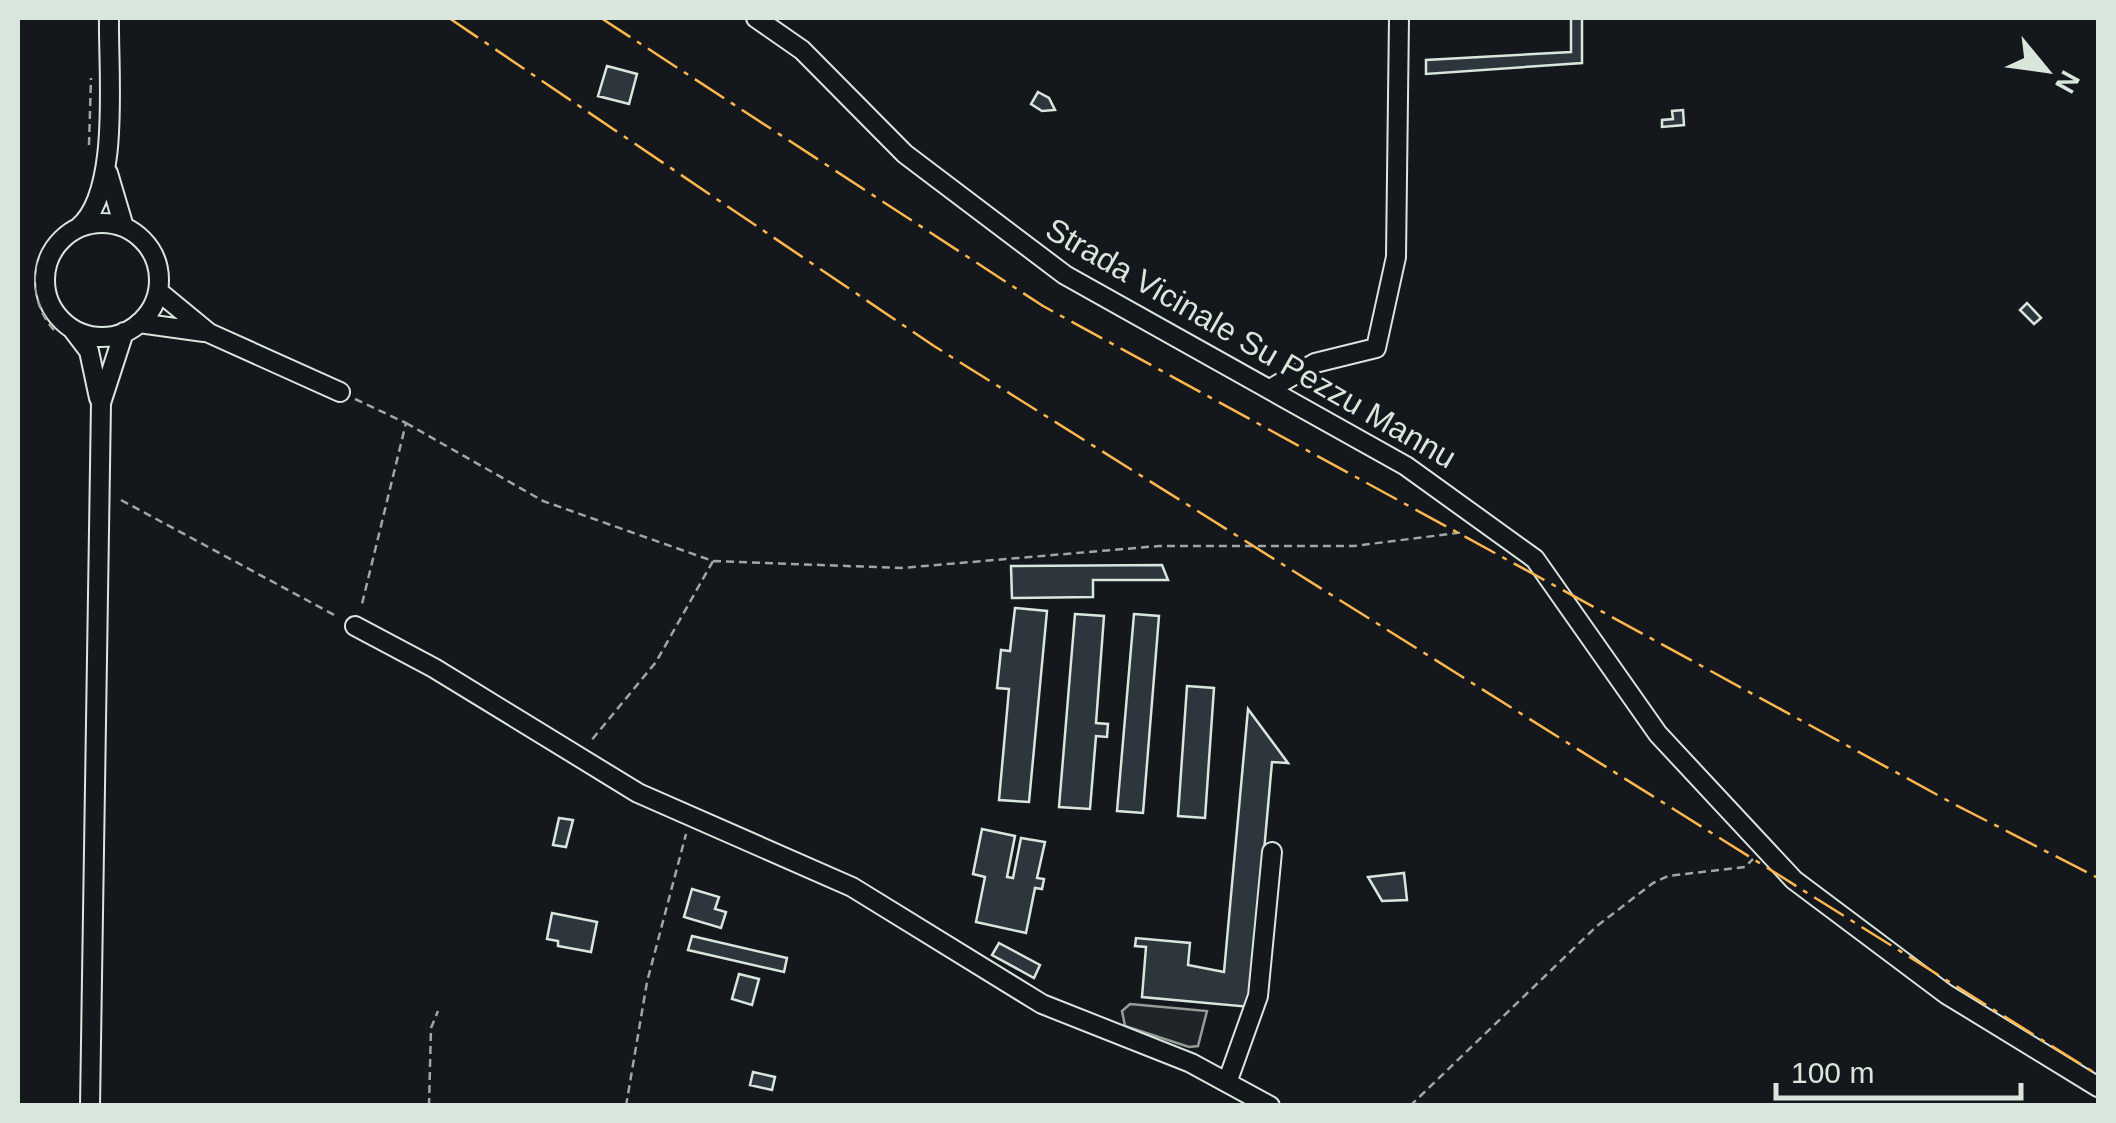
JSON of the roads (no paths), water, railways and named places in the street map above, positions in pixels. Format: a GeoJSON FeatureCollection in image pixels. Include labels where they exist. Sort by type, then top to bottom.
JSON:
{"type":"FeatureCollection","features":[{"type":"Feature","properties":{"kind":"street"},"geometry":{"type":"LineString","coordinates":[[90,1106],[101,403],[89,351],[68,334],[50,305],[45,273],[58,243],[73,226],[92,216],[110,18]]}},
{"type":"Feature","properties":{"kind":"street","name":"Strada Vicinale Su Pezzu Mannu"},"geometry":{"type":"LineString","coordinates":[[756,18],[802,50],[905,154],[1065,275],[1406,466],[1535,559],[1658,734],[1794,880],[1895,959],[2098,1087]]}},
{"type":"Feature","properties":{"kind":"street"},"geometry":{"type":"LineString","coordinates":[[1270,389],[1304,368],[1376,348],[1396,257],[1399,18]]}},
{"type":"Feature","properties":{"kind":"street"},"geometry":{"type":"LineString","coordinates":[[97,162],[124,227],[152,253],[158,291],[210,333],[340,392]]}},
{"type":"Feature","properties":{"kind":"street"},"geometry":{"type":"LineString","coordinates":[[73,226],[100,222],[124,227]]}},
{"type":"Feature","properties":{"kind":"street"},"geometry":{"type":"LineString","coordinates":[[101,403],[131,328],[158,291]]}},
{"type":"Feature","properties":{"kind":"street"},"geometry":{"type":"LineString","coordinates":[[68,334],[98,337],[131,328],[210,333]]}},
{"type":"Feature","properties":{"kind":"street"},"geometry":{"type":"LineString","coordinates":[[355,626],[434,668],[577,758],[690,818],[852,887],[1042,1004],[1228,1080],[1270,1106]]}},
{"type":"Feature","properties":{"kind":"street"},"geometry":{"type":"LineString","coordinates":[[1228,1080],[1258,996],[1272,852]]}}]}
